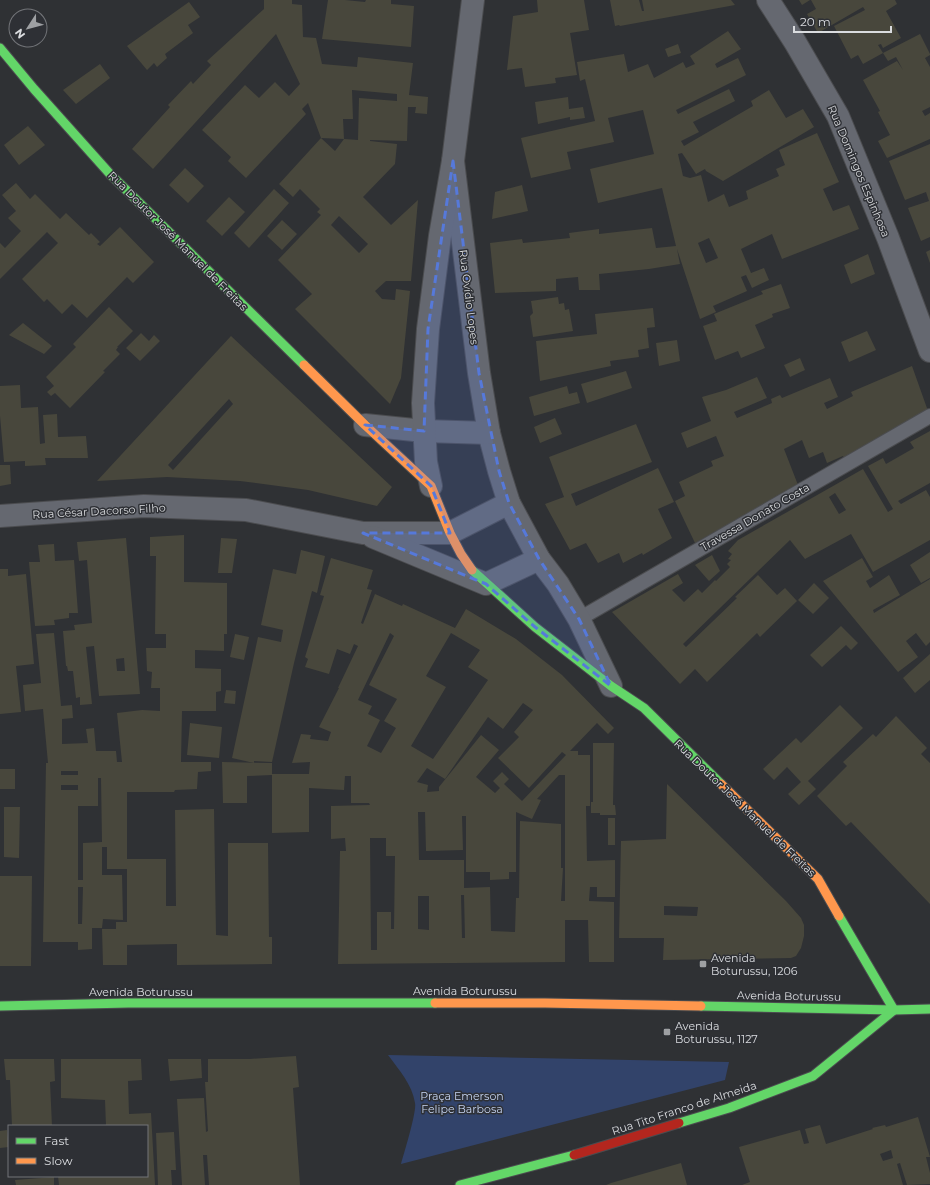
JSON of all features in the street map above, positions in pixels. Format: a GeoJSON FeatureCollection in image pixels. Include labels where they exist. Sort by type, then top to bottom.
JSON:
{"type":"FeatureCollection","features":[{"type":"Feature","properties":{"kind":"street","name":"Rua Ovídio Lopes"},"geometry":{"type":"LineString","coordinates":[[431,486],[426,462],[423,403],[428,329],[440,236],[453,161],[474,0]]}},
{"type":"Feature","properties":{"kind":"street","name":"Rua Domingos Espinhosa"},"geometry":{"type":"LineString","coordinates":[[768,0],[838,116],[888,238],[930,351]]}},
{"type":"Feature","properties":{"kind":"street","name":"Rua Doutor José Manuel de Freitas"},"geometry":{"type":"LineString","coordinates":[[0,48],[34,90],[110,174],[366,425],[431,486],[450,533],[471,569],[535,627],[611,686],[644,708],[818,880],[894,1010]]}},
{"type":"Feature","properties":{"kind":"street","name":"Rua Ovídio Lopes"},"geometry":{"type":"LineString","coordinates":[[453,161],[479,374],[489,433],[509,503],[539,559],[558,584],[579,619]]}},
{"type":"Feature","properties":{"kind":"street"},"geometry":{"type":"LineString","coordinates":[[366,425],[424,431],[489,433]]}},
{"type":"Feature","properties":{"kind":"street"},"geometry":{"type":"LineString","coordinates":[[450,533],[509,503]]}},
{"type":"Feature","properties":{"kind":"street","name":"Rua César Dacorso Filho"},"geometry":{"type":"LineString","coordinates":[[0,516],[144,506],[246,510],[363,533],[450,533]]}},
{"type":"Feature","properties":{"kind":"street","name":"Rua César Dacorso Filho"},"geometry":{"type":"LineString","coordinates":[[363,533],[486,584]]}},
{"type":"Feature","properties":{"kind":"street"},"geometry":{"type":"LineString","coordinates":[[486,584],[539,559]]}},
{"type":"Feature","properties":{"kind":"street"},"geometry":{"type":"LineString","coordinates":[[579,619],[611,686]]}},
{"type":"Feature","properties":{"kind":"street","name":"Avenida Boturussu"},"geometry":{"type":"LineString","coordinates":[[0,1006],[128,1003],[545,1003],[894,1010],[930,1009]]}},
{"type":"Feature","properties":{"kind":"street","name":"Rua Tito Franco de Almeida"},"geometry":{"type":"LineString","coordinates":[[460,1185],[574,1155],[729,1108],[813,1076],[894,1010]]}},
{"type":"Feature","properties":{"kind":"lane","name":"Travessa Donato Costa"},"geometry":{"type":"LineString","coordinates":[[579,619],[930,416]]}},
{"type":"Feature","properties":{"kind":"highlighted area"},"geometry":{"type":"Polygon","coordinates":[[[453,161],[479,373],[499,471],[509,503],[539,559],[579,619],[611,686],[535,627],[486,584],[363,533],[450,533],[431,486],[365,425],[424,431],[428,329],[453,161]]]}},
{"type":"Feature","properties":{"kind":"green space","name":"Praça Emerson Felipe Barbosa"},"geometry":{"type":"Polygon","coordinates":[[[388,1055],[729,1062],[725,1080],[401,1164],[412,1123],[415,1103],[408,1083],[388,1055]]]}},
{"type":"Feature","properties":{"kind":"building"},"geometry":{"type":"Polygon","coordinates":[[[264,0],[292,0],[292,4],[302,5],[303,37],[316,38],[322,64],[357,67],[358,57],[413,63],[409,95],[428,97],[427,114],[415,113],[416,107],[408,107],[407,141],[370,140],[397,144],[395,164],[363,197],[391,225],[418,200],[411,281],[386,281],[375,291],[382,299],[395,300],[396,289],[410,291],[401,378],[390,404],[295,309],[312,294],[278,260],[321,215],[317,212],[320,209],[300,189],[293,197],[279,184],[321,138],[308,103],[302,109],[306,114],[246,178],[228,161],[231,157],[202,130],[245,85],[259,98],[275,82],[289,96],[300,84],[276,34],[153,169],[132,149],[170,107],[168,105],[191,81],[193,84],[211,65],[207,61],[264,9],[264,0]],[[352,90],[353,119],[343,119],[344,139],[358,140],[359,98],[397,101],[397,94],[352,90]],[[321,138],[335,151],[344,139],[321,138]],[[339,216],[331,225],[359,253],[368,244],[339,216]]]}},
{"type":"Feature","properties":{"kind":"building"},"geometry":{"type":"Polygon","coordinates":[[[328,0],[365,2],[366,0],[391,0],[391,4],[414,6],[411,47],[322,39],[328,0]]]}},
{"type":"Feature","properties":{"kind":"building"},"geometry":{"type":"Polygon","coordinates":[[[537,0],[584,0],[589,30],[570,33],[577,75],[555,78],[556,83],[525,87],[522,68],[507,70],[513,16],[538,12],[537,0]]]}},
{"type":"Feature","properties":{"kind":"building"},"geometry":{"type":"Polygon","coordinates":[[[610,0],[639,0],[642,11],[644,11],[642,0],[731,0],[735,5],[615,26],[610,0]]]}},
{"type":"Feature","properties":{"kind":"building"},"geometry":{"type":"Polygon","coordinates":[[[799,0],[810,0],[802,5],[799,0]]]}},
{"type":"Feature","properties":{"kind":"building"},"geometry":{"type":"Polygon","coordinates":[[[811,0],[895,0],[897,4],[886,11],[901,38],[883,48],[881,44],[878,45],[883,53],[863,64],[858,55],[851,59],[834,26],[865,10],[863,7],[818,33],[807,14],[816,9],[811,0]]]}},
{"type":"Feature","properties":{"kind":"building"},"geometry":{"type":"Polygon","coordinates":[[[189,2],[200,17],[188,25],[193,33],[165,54],[167,58],[157,67],[154,63],[147,70],[127,46],[189,2]]]}},
{"type":"Feature","properties":{"kind":"building"},"geometry":{"type":"Polygon","coordinates":[[[728,31],[741,49],[715,64],[717,68],[738,58],[746,75],[676,110],[678,114],[729,89],[735,101],[693,122],[699,132],[681,141],[684,146],[753,106],[751,101],[769,90],[786,118],[803,109],[814,127],[723,181],[705,169],[696,174],[682,153],[678,154],[683,176],[690,178],[701,175],[708,202],[724,194],[729,207],[748,199],[746,191],[779,176],[776,169],[785,165],[779,150],[817,133],[839,182],[823,189],[833,211],[849,205],[859,229],[782,259],[772,234],[741,249],[751,273],[764,268],[769,280],[752,288],[746,275],[741,277],[747,291],[713,306],[716,312],[700,319],[677,249],[680,264],[599,274],[600,290],[579,290],[578,277],[556,279],[556,291],[495,293],[490,243],[522,239],[523,243],[570,238],[569,233],[599,229],[599,234],[652,228],[656,248],[676,246],[662,188],[598,203],[590,169],[654,154],[643,110],[608,118],[614,142],[567,152],[571,169],[531,178],[521,138],[595,121],[585,79],[580,81],[577,62],[624,54],[628,72],[648,64],[654,78],[683,62],[686,68],[695,64],[690,56],[728,31]],[[709,238],[698,243],[706,263],[718,258],[709,238]]]}},
{"type":"Feature","properties":{"kind":"building"},"geometry":{"type":"Polygon","coordinates":[[[920,34],[930,54],[925,58],[930,67],[930,107],[922,111],[925,116],[930,113],[930,139],[887,158],[878,141],[890,135],[878,112],[880,111],[863,80],[897,61],[903,70],[896,57],[888,61],[883,53],[920,34]]]}},
{"type":"Feature","properties":{"kind":"building"},"geometry":{"type":"Polygon","coordinates":[[[678,44],[681,53],[668,57],[665,49],[678,44]]]}},
{"type":"Feature","properties":{"kind":"building"},"geometry":{"type":"Polygon","coordinates":[[[100,64],[110,78],[76,104],[63,90],[100,64]]]}},
{"type":"Feature","properties":{"kind":"building"},"geometry":{"type":"Polygon","coordinates":[[[568,97],[569,109],[583,107],[585,118],[570,120],[570,117],[538,124],[535,102],[568,97]]]}},
{"type":"Feature","properties":{"kind":"building"},"geometry":{"type":"Polygon","coordinates":[[[28,126],[45,145],[19,165],[4,145],[28,126]]]}},
{"type":"Feature","properties":{"kind":"building"},"geometry":{"type":"Polygon","coordinates":[[[930,144],[930,237],[921,241],[908,208],[929,201],[926,192],[905,200],[889,161],[930,144]]]}},
{"type":"Feature","properties":{"kind":"building"},"geometry":{"type":"Polygon","coordinates":[[[185,168],[204,186],[188,203],[169,185],[185,168]]]}},
{"type":"Feature","properties":{"kind":"building"},"geometry":{"type":"Polygon","coordinates":[[[16,183],[30,199],[35,194],[60,219],[66,213],[89,235],[91,233],[100,242],[97,244],[100,246],[120,227],[154,262],[133,283],[127,277],[87,318],[72,304],[62,314],[47,299],[44,302],[22,279],[58,243],[47,232],[0,279],[0,243],[5,248],[21,231],[8,218],[16,211],[2,195],[16,183]]]}},
{"type":"Feature","properties":{"kind":"building"},"geometry":{"type":"Polygon","coordinates":[[[522,185],[528,211],[492,219],[495,192],[522,185]]]}},
{"type":"Feature","properties":{"kind":"building"},"geometry":{"type":"Polygon","coordinates":[[[274,189],[289,203],[249,248],[234,233],[274,189]]]}},
{"type":"Feature","properties":{"kind":"building"},"geometry":{"type":"Polygon","coordinates":[[[229,197],[245,212],[222,236],[206,221],[229,197]]]}},
{"type":"Feature","properties":{"kind":"building"},"geometry":{"type":"Polygon","coordinates":[[[282,220],[297,234],[282,250],[267,236],[282,220]]]}},
{"type":"Feature","properties":{"kind":"building"},"geometry":{"type":"Polygon","coordinates":[[[930,250],[930,263],[926,252],[930,250]]]}},
{"type":"Feature","properties":{"kind":"building"},"geometry":{"type":"Polygon","coordinates":[[[868,254],[875,274],[851,284],[844,265],[868,254]]]}},
{"type":"Feature","properties":{"kind":"building"},"geometry":{"type":"Polygon","coordinates":[[[781,284],[790,308],[772,314],[773,317],[755,325],[765,348],[741,358],[738,351],[715,360],[703,326],[717,321],[714,314],[763,294],[761,291],[781,284]]]}},
{"type":"Feature","properties":{"kind":"building"},"geometry":{"type":"Polygon","coordinates":[[[558,297],[559,304],[564,303],[565,310],[569,309],[573,331],[533,337],[530,316],[533,313],[531,301],[558,297]]]}},
{"type":"Feature","properties":{"kind":"building"},"geometry":{"type":"Polygon","coordinates":[[[109,307],[133,331],[117,347],[116,350],[120,354],[103,371],[105,372],[70,408],[55,393],[51,396],[47,392],[54,386],[46,377],[76,347],[73,344],[109,307]]]}},
{"type":"Feature","properties":{"kind":"building"},"geometry":{"type":"Polygon","coordinates":[[[653,308],[655,327],[647,328],[649,348],[638,350],[639,357],[610,361],[611,366],[540,381],[536,341],[597,334],[595,314],[653,308]]]}},
{"type":"Feature","properties":{"kind":"building"},"geometry":{"type":"Polygon","coordinates":[[[23,323],[52,346],[44,354],[9,335],[23,323]]]}},
{"type":"Feature","properties":{"kind":"building"},"geometry":{"type":"Polygon","coordinates":[[[867,331],[876,350],[849,362],[841,342],[867,331]]]}},
{"type":"Feature","properties":{"kind":"building"},"geometry":{"type":"Polygon","coordinates":[[[141,333],[149,341],[154,335],[160,341],[140,361],[126,348],[141,333]]]}},
{"type":"Feature","properties":{"kind":"building"},"geometry":{"type":"Polygon","coordinates":[[[231,336],[392,487],[377,506],[308,490],[240,481],[167,477],[97,481],[231,336]],[[229,399],[168,465],[173,470],[233,404],[229,399]]]}},
{"type":"Feature","properties":{"kind":"building"},"geometry":{"type":"Polygon","coordinates":[[[677,340],[680,361],[659,366],[656,343],[677,340]]]}},
{"type":"Feature","properties":{"kind":"building"},"geometry":{"type":"Polygon","coordinates":[[[800,358],[805,370],[790,377],[784,365],[800,358]]]}},
{"type":"Feature","properties":{"kind":"building"},"geometry":{"type":"Polygon","coordinates":[[[912,366],[928,411],[844,458],[843,456],[827,463],[823,452],[809,458],[802,440],[784,449],[798,485],[695,543],[675,501],[685,496],[679,482],[713,466],[711,461],[724,456],[716,436],[687,448],[681,433],[711,421],[702,397],[726,390],[757,377],[767,398],[734,412],[737,418],[772,403],[771,399],[780,395],[782,398],[830,378],[838,397],[824,403],[827,409],[853,396],[851,392],[912,366]]]}},
{"type":"Feature","properties":{"kind":"building"},"geometry":{"type":"Polygon","coordinates":[[[626,371],[632,388],[587,403],[581,384],[626,371]]]}},
{"type":"Feature","properties":{"kind":"building"},"geometry":{"type":"Polygon","coordinates":[[[20,385],[21,408],[38,407],[40,444],[45,443],[43,415],[57,414],[58,437],[86,436],[88,458],[45,458],[46,465],[25,466],[25,461],[4,462],[0,416],[0,386],[20,385]]]}},
{"type":"Feature","properties":{"kind":"building"},"geometry":{"type":"Polygon","coordinates":[[[567,386],[569,394],[577,392],[580,403],[534,416],[529,397],[567,386]]]}},
{"type":"Feature","properties":{"kind":"building"},"geometry":{"type":"Polygon","coordinates":[[[555,418],[562,434],[540,443],[534,427],[555,418]]]}},
{"type":"Feature","properties":{"kind":"building"},"geometry":{"type":"Polygon","coordinates":[[[636,424],[652,462],[571,494],[576,506],[658,468],[674,502],[658,509],[672,538],[643,555],[642,553],[623,563],[619,553],[598,563],[586,543],[570,550],[545,504],[564,497],[549,457],[636,424]]]}},
{"type":"Feature","properties":{"kind":"building"},"geometry":{"type":"Polygon","coordinates":[[[930,431],[930,483],[898,501],[901,504],[926,490],[930,497],[930,540],[873,572],[851,534],[805,559],[790,540],[683,644],[686,647],[737,598],[735,597],[758,575],[777,595],[785,588],[797,601],[760,637],[757,633],[707,682],[695,669],[680,684],[612,612],[678,574],[683,583],[672,590],[684,602],[698,589],[702,593],[730,567],[727,564],[731,560],[728,559],[732,554],[728,551],[738,540],[863,469],[888,512],[893,509],[868,466],[883,458],[886,464],[914,448],[910,442],[930,431]],[[835,493],[829,497],[839,514],[846,510],[835,493]]]}},
{"type":"Feature","properties":{"kind":"building"},"geometry":{"type":"Polygon","coordinates":[[[0,465],[10,465],[11,484],[0,486],[0,465]]]}},
{"type":"Feature","properties":{"kind":"building"},"geometry":{"type":"Polygon","coordinates":[[[184,535],[184,582],[227,583],[227,634],[224,634],[224,651],[195,650],[195,668],[221,669],[221,691],[216,692],[216,711],[182,711],[181,762],[211,762],[211,771],[198,772],[197,789],[175,790],[174,792],[127,792],[127,859],[166,859],[166,906],[176,906],[175,810],[214,809],[216,935],[228,936],[228,843],[268,843],[269,937],[272,937],[272,964],[177,965],[177,944],[127,945],[127,965],[103,965],[102,929],[116,929],[116,922],[127,922],[127,869],[107,869],[107,847],[102,847],[102,875],[122,875],[123,920],[103,919],[102,928],[92,928],[92,949],[78,950],[78,942],[43,942],[46,763],[48,763],[43,709],[25,711],[23,685],[41,683],[36,634],[54,633],[61,706],[72,705],[73,718],[62,719],[62,744],[88,743],[86,729],[94,728],[96,751],[116,751],[117,762],[122,762],[117,713],[142,710],[160,711],[160,688],[151,688],[152,672],[147,671],[146,648],[166,648],[166,634],[155,634],[156,556],[150,556],[150,537],[184,535]],[[61,771],[61,775],[78,775],[78,771],[61,771]],[[98,778],[98,806],[78,806],[78,880],[83,880],[83,843],[102,842],[101,778],[98,778]],[[61,785],[61,790],[78,790],[78,785],[61,785]],[[78,887],[78,924],[82,924],[83,887],[78,887]]]}},
{"type":"Feature","properties":{"kind":"building"},"geometry":{"type":"Polygon","coordinates":[[[126,538],[140,694],[99,696],[94,646],[86,647],[92,704],[80,705],[80,697],[76,698],[73,671],[68,671],[66,666],[63,631],[75,630],[74,625],[92,623],[87,560],[79,561],[77,542],[126,538]],[[124,658],[116,659],[117,671],[125,671],[124,658]]]}},
{"type":"Feature","properties":{"kind":"building"},"geometry":{"type":"Polygon","coordinates":[[[221,538],[237,539],[232,573],[218,573],[221,538]]]}},
{"type":"Feature","properties":{"kind":"building"},"geometry":{"type":"Polygon","coordinates":[[[54,544],[55,561],[74,560],[78,613],[69,613],[69,618],[54,620],[55,625],[35,626],[29,562],[40,562],[38,545],[54,544]]]}},
{"type":"Feature","properties":{"kind":"building"},"geometry":{"type":"Polygon","coordinates":[[[301,550],[325,556],[317,593],[312,591],[272,762],[254,761],[254,763],[232,758],[258,637],[281,642],[283,630],[261,625],[273,569],[296,574],[301,550]]]}},
{"type":"Feature","properties":{"kind":"building"},"geometry":{"type":"Polygon","coordinates":[[[930,552],[930,578],[921,583],[910,565],[930,552]]]}},
{"type":"Feature","properties":{"kind":"building"},"geometry":{"type":"Polygon","coordinates":[[[712,555],[720,571],[709,581],[695,565],[712,555]]]}},
{"type":"Feature","properties":{"kind":"building"},"geometry":{"type":"Polygon","coordinates":[[[331,558],[373,570],[367,589],[372,590],[361,623],[363,624],[375,594],[402,606],[403,604],[455,628],[466,609],[516,639],[562,675],[614,728],[608,734],[597,723],[570,751],[578,751],[578,755],[590,755],[590,806],[586,806],[587,861],[615,860],[615,897],[597,897],[597,887],[590,887],[589,901],[614,902],[614,962],[589,962],[588,920],[565,920],[565,962],[338,964],[340,851],[346,851],[345,838],[331,839],[331,806],[370,805],[369,803],[351,803],[351,776],[345,776],[344,790],[309,788],[309,832],[272,833],[272,775],[247,776],[247,803],[223,803],[222,762],[272,763],[272,774],[309,774],[310,762],[292,763],[301,734],[311,735],[310,739],[328,741],[331,732],[319,727],[358,646],[354,644],[350,654],[337,649],[329,674],[305,667],[308,659],[305,657],[324,596],[320,595],[331,558]],[[390,633],[358,700],[372,706],[368,714],[380,720],[367,746],[381,753],[396,728],[384,721],[397,699],[369,685],[394,636],[390,633]],[[451,633],[426,676],[446,687],[411,746],[433,759],[488,680],[468,667],[480,650],[451,633]],[[523,703],[503,729],[488,717],[445,779],[427,768],[417,782],[428,785],[427,792],[439,791],[439,787],[481,735],[499,750],[476,777],[495,793],[500,788],[493,781],[502,772],[509,779],[504,784],[522,801],[566,755],[562,752],[529,788],[498,758],[519,737],[514,732],[533,710],[523,703]],[[559,775],[537,799],[541,800],[532,819],[516,812],[516,872],[509,872],[509,879],[490,880],[490,872],[466,872],[466,816],[462,816],[463,850],[426,851],[425,812],[418,812],[419,860],[464,860],[464,888],[490,887],[491,931],[515,932],[516,898],[519,898],[520,821],[561,824],[561,868],[563,868],[561,901],[565,901],[565,775],[559,775]],[[370,838],[371,950],[377,950],[377,912],[391,912],[391,929],[394,929],[395,856],[386,856],[386,838],[370,838]],[[461,895],[462,938],[465,938],[464,895],[461,895]],[[418,896],[418,929],[429,930],[429,896],[418,896]]]}},
{"type":"Feature","properties":{"kind":"building"},"geometry":{"type":"Polygon","coordinates":[[[862,558],[873,577],[866,581],[870,588],[889,575],[900,595],[873,610],[874,613],[930,579],[930,642],[926,646],[916,633],[906,641],[918,657],[898,672],[823,581],[862,558]]]}},
{"type":"Feature","properties":{"kind":"building"},"geometry":{"type":"Polygon","coordinates":[[[0,569],[8,569],[8,576],[26,574],[34,664],[16,666],[21,712],[0,714],[0,569]]]}},
{"type":"Feature","properties":{"kind":"building"},"geometry":{"type":"Polygon","coordinates":[[[814,583],[829,598],[813,614],[798,600],[814,583]]]}},
{"type":"Feature","properties":{"kind":"building"},"geometry":{"type":"Polygon","coordinates":[[[841,626],[858,643],[851,650],[846,645],[822,667],[810,655],[841,626]]]}},
{"type":"Feature","properties":{"kind":"building"},"geometry":{"type":"Polygon","coordinates":[[[235,634],[249,637],[244,660],[230,657],[235,634]]]}},
{"type":"Feature","properties":{"kind":"building"},"geometry":{"type":"Polygon","coordinates":[[[930,654],[930,680],[915,693],[903,678],[930,654]]]}},
{"type":"Feature","properties":{"kind":"building"},"geometry":{"type":"Polygon","coordinates":[[[226,690],[236,691],[235,704],[224,703],[226,690]]]}},
{"type":"Feature","properties":{"kind":"building"},"geometry":{"type":"Polygon","coordinates":[[[840,705],[863,728],[808,781],[816,789],[799,805],[788,794],[801,782],[787,767],[774,780],[763,769],[796,738],[801,743],[840,705]]]}},
{"type":"Feature","properties":{"kind":"building"},"geometry":{"type":"Polygon","coordinates":[[[896,716],[927,748],[921,754],[930,763],[930,904],[851,822],[846,826],[817,796],[847,766],[843,762],[873,734],[876,737],[896,716]]]}},
{"type":"Feature","properties":{"kind":"building"},"geometry":{"type":"Polygon","coordinates":[[[190,723],[222,727],[219,758],[187,755],[190,723]]]}},
{"type":"Feature","properties":{"kind":"building"},"geometry":{"type":"Polygon","coordinates":[[[593,743],[614,743],[613,805],[615,805],[616,815],[600,815],[600,813],[591,813],[591,802],[593,802],[593,743]]]}},
{"type":"Feature","properties":{"kind":"building"},"geometry":{"type":"Polygon","coordinates":[[[0,769],[15,769],[15,789],[0,789],[0,769]]]}},
{"type":"Feature","properties":{"kind":"building"},"geometry":{"type":"Polygon","coordinates":[[[667,784],[786,901],[801,918],[804,925],[804,936],[801,948],[796,956],[791,958],[663,960],[664,938],[619,938],[621,841],[666,839],[667,784]],[[664,906],[664,915],[697,916],[698,907],[664,906]]]}},
{"type":"Feature","properties":{"kind":"building"},"geometry":{"type":"Polygon","coordinates":[[[4,807],[20,807],[19,858],[4,857],[4,807]]]}},
{"type":"Feature","properties":{"kind":"building"},"geometry":{"type":"Polygon","coordinates":[[[608,818],[615,818],[615,845],[608,845],[608,818]]]}},
{"type":"Feature","properties":{"kind":"building"},"geometry":{"type":"Polygon","coordinates":[[[0,876],[32,876],[31,966],[0,966],[0,876]]]}},
{"type":"Feature","properties":{"kind":"building"},"geometry":{"type":"Polygon","coordinates":[[[296,1056],[299,1087],[293,1088],[300,1185],[209,1185],[207,1155],[203,1155],[205,1185],[182,1185],[177,1099],[204,1098],[206,1132],[208,1131],[205,1082],[208,1082],[208,1059],[250,1059],[296,1056]]]}},
{"type":"Feature","properties":{"kind":"building"},"geometry":{"type":"Polygon","coordinates":[[[4,1059],[54,1059],[55,1081],[50,1082],[52,1125],[12,1125],[10,1080],[6,1080],[4,1059]]]}},
{"type":"Feature","properties":{"kind":"building"},"geometry":{"type":"Polygon","coordinates":[[[61,1059],[141,1059],[142,1080],[128,1081],[129,1114],[151,1113],[155,1185],[59,1185],[58,1177],[148,1177],[148,1125],[106,1125],[105,1100],[61,1098],[61,1059]]]}},
{"type":"Feature","properties":{"kind":"building"},"geometry":{"type":"Polygon","coordinates":[[[168,1059],[201,1059],[202,1078],[170,1081],[168,1059]]]}},
{"type":"Feature","properties":{"kind":"building"},"geometry":{"type":"Polygon","coordinates":[[[918,1117],[930,1157],[926,1157],[930,1173],[930,1184],[907,1185],[900,1163],[897,1164],[903,1185],[742,1185],[750,1182],[739,1147],[800,1130],[804,1144],[809,1143],[805,1129],[820,1125],[826,1144],[873,1129],[872,1128],[885,1125],[886,1127],[918,1117]],[[891,1150],[880,1154],[883,1161],[893,1158],[891,1150]]]}},
{"type":"Feature","properties":{"kind":"building"},"geometry":{"type":"Polygon","coordinates":[[[7,1130],[8,1147],[0,1148],[0,1131],[7,1130]]]}},
{"type":"Feature","properties":{"kind":"building"},"geometry":{"type":"Polygon","coordinates":[[[174,1132],[176,1170],[171,1170],[172,1185],[158,1185],[156,1133],[174,1132]]]}},
{"type":"Feature","properties":{"kind":"building"},"geometry":{"type":"Polygon","coordinates":[[[681,1163],[687,1185],[606,1185],[611,1183],[681,1163]]]}},
{"type":"Feature","properties":{"kind":"building"},"geometry":{"type":"Polygon","coordinates":[[[54,1177],[54,1185],[16,1185],[15,1180],[54,1177]]]}},
{"type":"Feature","properties":{"kind":"traffic: fast"},"geometry":{"type":"LineString","coordinates":[[0,48],[34,89],[110,174],[304,365]]}},
{"type":"Feature","properties":{"kind":"traffic: fast"},"geometry":{"type":"LineString","coordinates":[[472,570],[535,627],[611,686],[644,708],[721,784]]}},
{"type":"Feature","properties":{"kind":"traffic: fast"},"geometry":{"type":"LineString","coordinates":[[679,1123],[729,1108],[813,1076],[894,1010],[839,916]]}},
{"type":"Feature","properties":{"kind":"traffic: fast"},"geometry":{"type":"LineString","coordinates":[[0,1006],[128,1003],[435,1003]]}},
{"type":"Feature","properties":{"kind":"traffic: fast"},"geometry":{"type":"LineString","coordinates":[[701,1006],[894,1010],[930,1009]]}},
{"type":"Feature","properties":{"kind":"traffic: fast"},"geometry":{"type":"LineString","coordinates":[[460,1185],[574,1155]]}},
{"type":"Feature","properties":{"kind":"traffic: slow"},"geometry":{"type":"LineString","coordinates":[[304,365],[365,425],[431,486],[450,533],[461,554],[472,570]]}},
{"type":"Feature","properties":{"kind":"traffic: slow"},"geometry":{"type":"LineString","coordinates":[[721,784],[818,879],[839,916]]}},
{"type":"Feature","properties":{"kind":"traffic: slow"},"geometry":{"type":"LineString","coordinates":[[435,1003],[545,1003],[701,1006]]}},
{"type":"Feature","properties":{"kind":"traffic: jam"},"geometry":{"type":"LineString","coordinates":[[574,1155],[679,1123]]}},
{"type":"Feature","properties":{"kind":"place","name":"Avenida Boturussu, 1206"},"geometry":{"type":"Point","coordinates":[703,964]}},
{"type":"Feature","properties":{"kind":"place","name":"Avenida Boturussu, 1127"},"geometry":{"type":"Point","coordinates":[667,1032]}}]}
